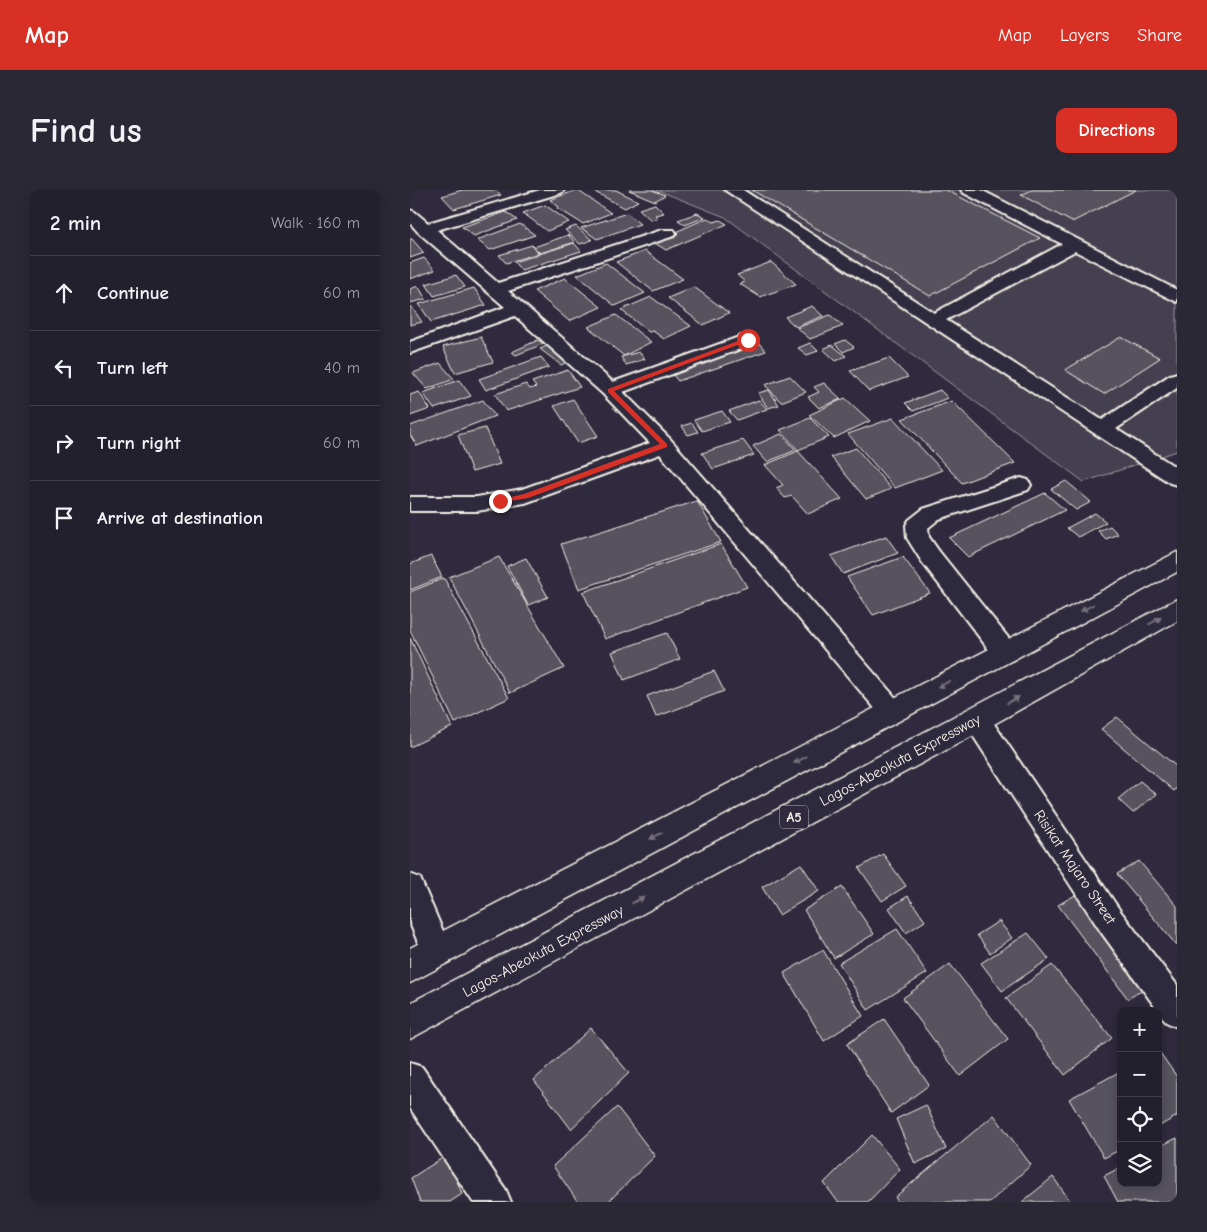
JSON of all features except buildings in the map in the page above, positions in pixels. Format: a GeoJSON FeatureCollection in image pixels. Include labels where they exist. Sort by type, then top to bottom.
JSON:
{"type":"FeatureCollection","features":[{"type":"Feature","properties":{"kind":"highway"},"geometry":{"type":"LineString","coordinates":[[410,966],[1177,561]]}},
{"type":"Feature","properties":{"kind":"highway","name":"Lagos-Abeokuta Expressway"},"geometry":{"type":"LineString","coordinates":[[410,1022],[978,720],[1177,609]]}},
{"type":"Feature","properties":{"kind":"street"},"geometry":{"type":"LineString","coordinates":[[416,223],[556,190]]}},
{"type":"Feature","properties":{"kind":"street"},"geometry":{"type":"LineString","coordinates":[[733,190],[1177,478]]}},
{"type":"Feature","properties":{"kind":"street"},"geometry":{"type":"LineString","coordinates":[[969,190],[1177,298]]}},
{"type":"Feature","properties":{"kind":"street"},"geometry":{"type":"LineString","coordinates":[[416,223],[610,390],[664,445],[892,711]]}},
{"type":"Feature","properties":{"kind":"street"},"geometry":{"type":"LineString","coordinates":[[495,290],[668,233]]}},
{"type":"Feature","properties":{"kind":"street"},"geometry":{"type":"LineString","coordinates":[[934,320],[1075,244]]}},
{"type":"Feature","properties":{"kind":"street"},"geometry":{"type":"LineString","coordinates":[[410,348],[517,309]]}},
{"type":"Feature","properties":{"kind":"street"},"geometry":{"type":"LineString","coordinates":[[610,390],[748,340]]}},
{"type":"Feature","properties":{"kind":"street"},"geometry":{"type":"LineString","coordinates":[[1102,429],[1177,379]]}},
{"type":"Feature","properties":{"kind":"street"},"geometry":{"type":"LineString","coordinates":[[410,504],[477,504],[526,496],[664,445]]}},
{"type":"Feature","properties":{"kind":"street"},"geometry":{"type":"LineString","coordinates":[[1005,652],[930,556],[918,538],[917,525],[931,514],[1021,485]]}},
{"type":"Feature","properties":{"kind":"street","name":"Risikat Majaro Street"},"geometry":{"type":"LineString","coordinates":[[978,720],[1111,922],[1177,1011]]}},
{"type":"Feature","properties":{"kind":"street"},"geometry":{"type":"LineString","coordinates":[[410,888],[437,952]]}},
{"type":"Feature","properties":{"kind":"street"},"geometry":{"type":"LineString","coordinates":[[410,1079],[494,1202]]}},
{"type":"Feature","properties":{"kind":"shaded area"},"geometry":{"type":"Polygon","coordinates":[[[657,190],[1177,190],[1177,451],[1084,482],[725,217],[657,190]]]}},
{"type":"Feature","properties":{"kind":"route"},"geometry":{"type":"LineString","coordinates":[[500,501],[526,496],[664,445],[610,390],[748,340]]}}]}
